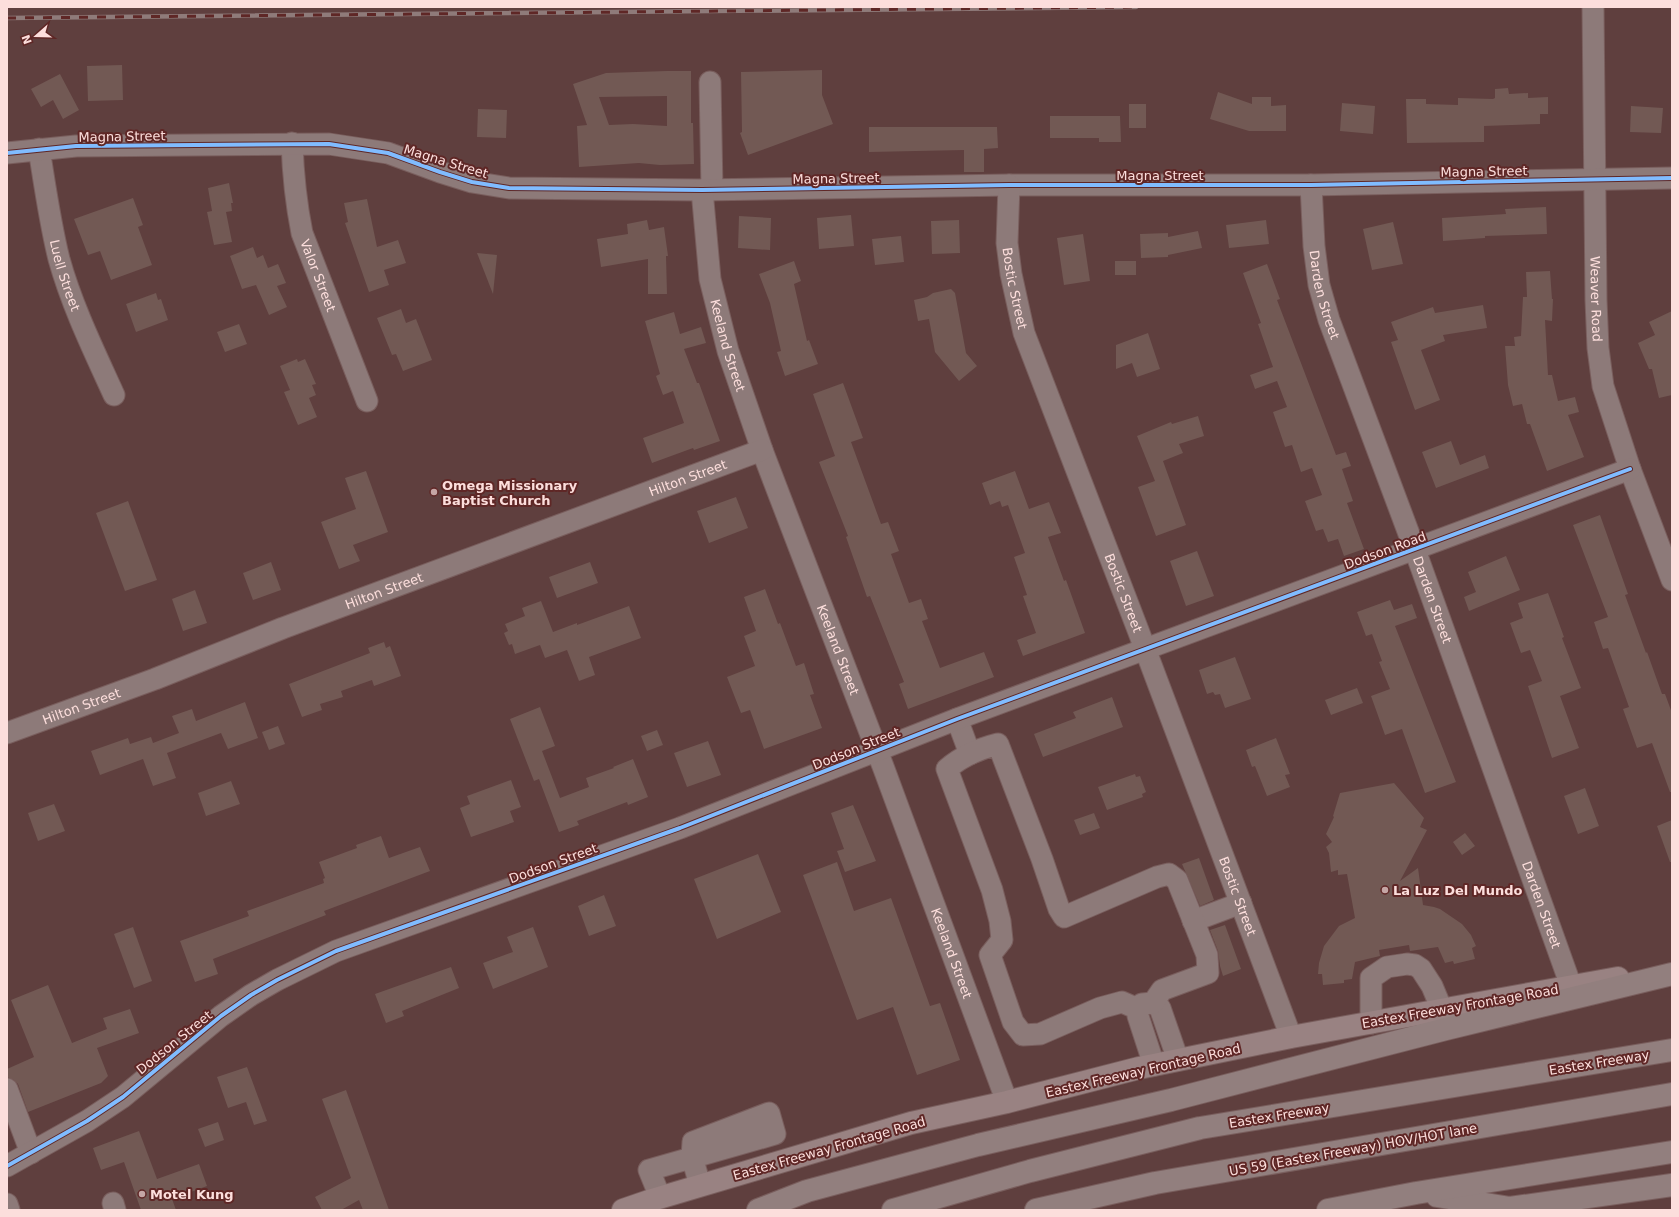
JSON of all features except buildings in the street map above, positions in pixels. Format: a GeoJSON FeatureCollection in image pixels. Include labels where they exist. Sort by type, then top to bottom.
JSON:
{"type":"FeatureCollection","features":[{"type":"Feature","properties":{"kind":"highway"},"geometry":{"type":"LineString","coordinates":[[758,1210],[807,1191],[978,1145],[1171,1100],[1439,1031],[1672,974]]}},
{"type":"Feature","properties":{"kind":"highway","name":"Eastex Freeway"},"geometry":{"type":"LineString","coordinates":[[893,1210],[1030,1172],[1200,1128],[1672,1050]]}},
{"type":"Feature","properties":{"kind":"highway","name":"US 59 (Eastex Freeway) HOV/HOT lane"},"geometry":{"type":"LineString","coordinates":[[1036,1210],[1155,1183],[1672,1094]]}},
{"type":"Feature","properties":{"kind":"highway"},"geometry":{"type":"LineString","coordinates":[[1328,1210],[1416,1193],[1672,1152]]}},
{"type":"Feature","properties":{"kind":"highway"},"geometry":{"type":"LineString","coordinates":[[1416,1193],[1510,1208],[1672,1185]]}},
{"type":"Feature","properties":{"kind":"main road","name":"Eastex Freeway Frontage Road"},"geometry":{"type":"LineString","coordinates":[[623,1210],[660,1197],[911,1123],[1007,1102],[1154,1065],[1291,1037],[1672,968]]}},
{"type":"Feature","properties":{"kind":"street","name":"Weaver Road"},"geometry":{"type":"LineString","coordinates":[[1593,7],[1596,300],[1598,348],[1603,386],[1630,469],[1672,580]]}},
{"type":"Feature","properties":{"kind":"street","name":"Keeland Street"},"geometry":{"type":"LineString","coordinates":[[710,82],[707,190],[710,279],[728,351],[762,450],[877,750],[1007,1102]]}},
{"type":"Feature","properties":{"kind":"street","name":"Magna Street"},"geometry":{"type":"LineString","coordinates":[[7,153],[76,146],[292,143],[329,144],[388,153],[472,182],[509,188],[707,190],[1009,185],[1311,184],[1672,178]]}},
{"type":"Feature","properties":{"kind":"street","name":"Valor Street"},"geometry":{"type":"LineString","coordinates":[[292,143],[293,172],[302,233],[367,401]]}},
{"type":"Feature","properties":{"kind":"street","name":"Luell Street"},"geometry":{"type":"LineString","coordinates":[[39,149],[53,234],[60,261],[79,316],[114,395]]}},
{"type":"Feature","properties":{"kind":"street","name":"Darden Street"},"geometry":{"type":"LineString","coordinates":[[1311,184],[1314,246],[1319,285],[1329,320],[1415,550],[1571,986]]}},
{"type":"Feature","properties":{"kind":"street","name":"Bostic Street"},"geometry":{"type":"LineString","coordinates":[[1009,185],[1007,243],[1011,274],[1024,333],[1291,1037]]}},
{"type":"Feature","properties":{"kind":"street","name":"Hilton Street"},"geometry":{"type":"LineString","coordinates":[[7,733],[155,679],[290,625],[762,450]]}},
{"type":"Feature","properties":{"kind":"street","name":"Dodson Road"},"geometry":{"type":"LineString","coordinates":[[1145,650],[1630,469]]}},
{"type":"Feature","properties":{"kind":"street","name":"Dodson Street"},"geometry":{"type":"LineString","coordinates":[[7,1166],[87,1121],[122,1097],[221,1016],[251,996],[277,980],[336,951],[680,828],[957,719],[1145,650]]}},
{"type":"Feature","properties":{"kind":"street"},"geometry":{"type":"LineString","coordinates":[[957,719],[970,754]]}},
{"type":"Feature","properties":{"kind":"street"},"geometry":{"type":"LineString","coordinates":[[1154,1065],[1138,1016],[1145,1006],[1162,990],[1208,973],[1207,955],[1177,880],[1169,874],[1157,877],[1064,917],[1059,909],[1042,859],[998,744],[960,758],[947,769],[992,890],[1000,921],[1002,940],[990,955],[1013,1022],[1023,1035],[1040,1034],[1100,1008],[1122,1002],[1145,1006],[1160,1008],[1178,1060]]}},
{"type":"Feature","properties":{"kind":"street"},"geometry":{"type":"LineString","coordinates":[[1193,921],[1241,903]]}},
{"type":"Feature","properties":{"kind":"street"},"geometry":{"type":"LineString","coordinates":[[1371,1023],[1371,978],[1387,967],[1407,964],[1415,965],[1421,969],[1434,990],[1442,1010]]}},
{"type":"Feature","properties":{"kind":"street"},"geometry":{"type":"LineString","coordinates":[[972,1006],[1004,995]]}},
{"type":"Feature","properties":{"kind":"street"},"geometry":{"type":"LineString","coordinates":[[7,1089],[31,1153]]}},
{"type":"Feature","properties":{"kind":"street"},"geometry":{"type":"LineString","coordinates":[[660,1197],[649,1170],[692,1157],[700,1185]]}},
{"type":"Feature","properties":{"kind":"street"},"geometry":{"type":"LineString","coordinates":[[7,1204],[10,1210]]}},
{"type":"Feature","properties":{"kind":"railway"},"geometry":{"type":"LineString","coordinates":[[7,18],[1136,7]]}},
{"type":"Feature","properties":{"kind":"cycle path"},"geometry":{"type":"LineString","coordinates":[[7,153],[76,146],[329,144],[388,153],[472,182],[509,188],[702,190],[1009,185],[1311,185],[1672,178]]}},
{"type":"Feature","properties":{"kind":"cycle path"},"geometry":{"type":"LineString","coordinates":[[7,1166],[87,1121],[123,1097],[221,1016],[251,995],[277,980],[336,951],[680,828],[957,719],[1630,469]]}},
{"type":"Feature","properties":{"kind":"place","name":"Omega Missionary Baptist Church"},"geometry":{"type":"Point","coordinates":[434,492]}},
{"type":"Feature","properties":{"kind":"place","name":"La Luz Del Mundo"},"geometry":{"type":"Point","coordinates":[1385,890]}},
{"type":"Feature","properties":{"kind":"place","name":"Motel Kung"},"geometry":{"type":"Point","coordinates":[142,1194]}}]}
